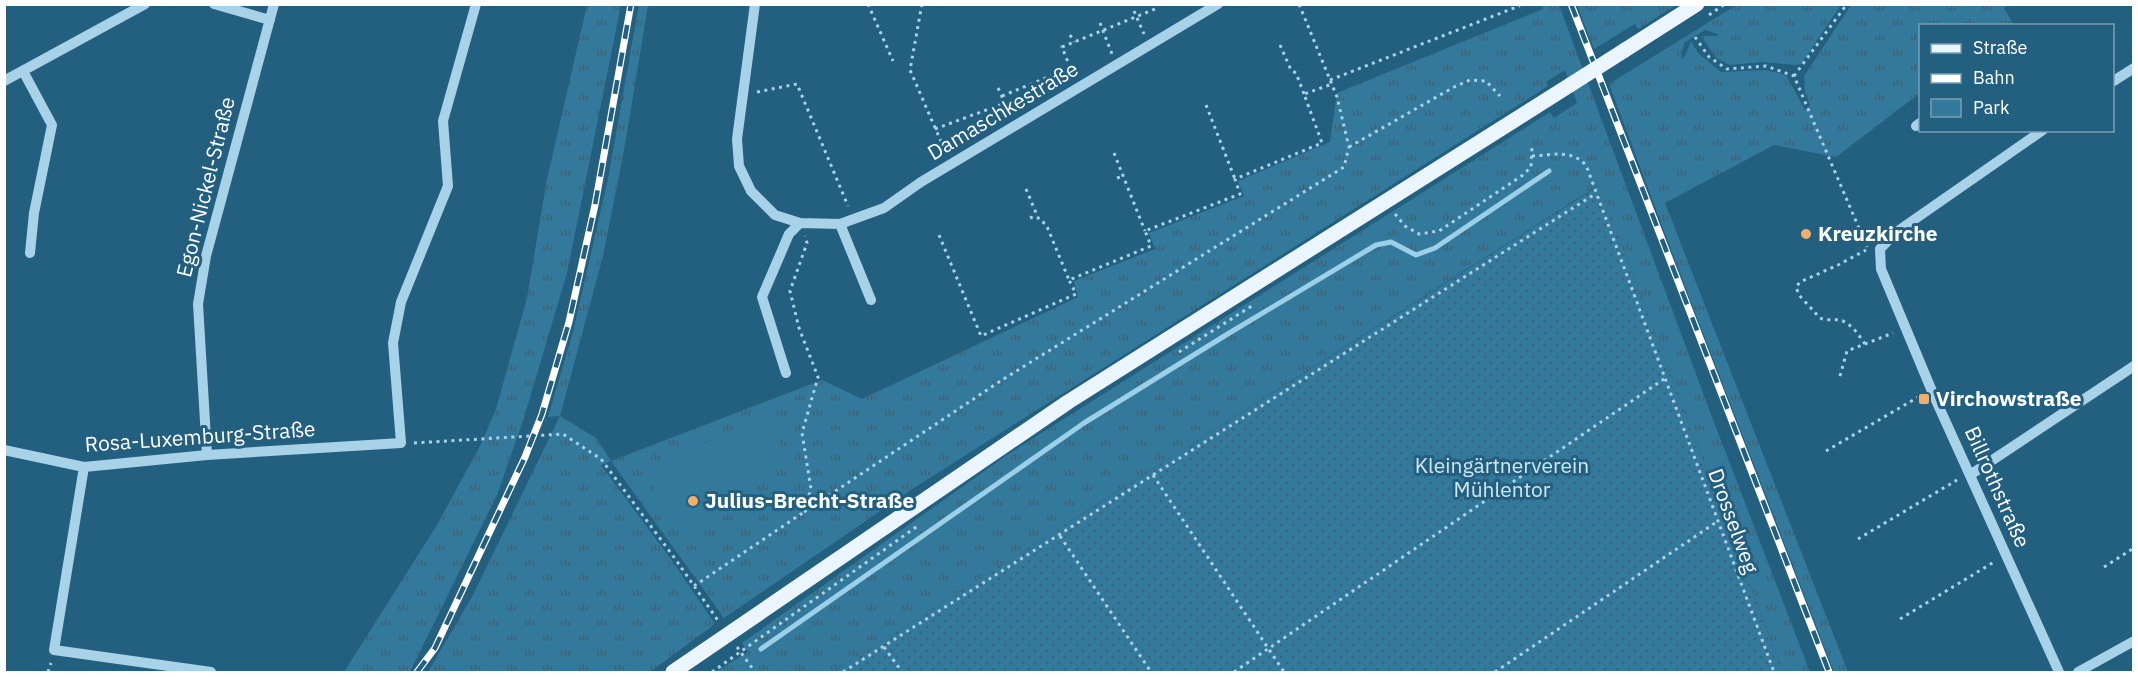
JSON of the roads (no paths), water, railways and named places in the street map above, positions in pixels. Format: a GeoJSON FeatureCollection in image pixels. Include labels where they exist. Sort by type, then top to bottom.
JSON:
{"type":"FeatureCollection","features":[{"type":"Feature","properties":{"kind":"main road"},"geometry":{"type":"LineString","coordinates":[[675,672],[1068,402],[1697,4]]}},
{"type":"Feature","properties":{"kind":"street"},"geometry":{"type":"LineString","coordinates":[[4,81],[145,4]]}},
{"type":"Feature","properties":{"kind":"street"},"geometry":{"type":"LineString","coordinates":[[214,4],[270,20]]}},
{"type":"Feature","properties":{"kind":"street","name":"Egon-Nickel-Straße"},"geometry":{"type":"LineString","coordinates":[[207,455],[198,304],[206,256],[274,4]]}},
{"type":"Feature","properties":{"kind":"street","name":"Rosa-Luxemburg-Straße"},"geometry":{"type":"LineString","coordinates":[[4,450],[84,467],[207,455],[400,443],[393,342],[401,302],[448,186],[443,121],[476,4]]}},
{"type":"Feature","properties":{"kind":"street"},"geometry":{"type":"LineString","coordinates":[[755,4],[737,139],[739,166],[751,191],[775,214],[800,223],[789,234],[762,297],[786,373]]}},
{"type":"Feature","properties":{"kind":"street","name":"Damaschkestraße"},"geometry":{"type":"LineString","coordinates":[[800,223],[840,224],[884,208],[950,165],[1218,4]]}},
{"type":"Feature","properties":{"kind":"street"},"geometry":{"type":"LineString","coordinates":[[2114,81],[2133,68]]}},
{"type":"Feature","properties":{"kind":"street"},"geometry":{"type":"LineString","coordinates":[[23,71],[52,125],[34,213],[30,253]]}},
{"type":"Feature","properties":{"kind":"street","name":"Billrothstraße"},"geometry":{"type":"LineString","coordinates":[[2040,132],[1895,233],[1881,249],[1881,269],[1932,390],[2059,672]]}},
{"type":"Feature","properties":{"kind":"street"},"geometry":{"type":"LineString","coordinates":[[840,224],[871,300]]}},
{"type":"Feature","properties":{"kind":"street"},"geometry":{"type":"LineString","coordinates":[[1970,474],[2133,366]]}},
{"type":"Feature","properties":{"kind":"street"},"geometry":{"type":"LineString","coordinates":[[84,467],[54,650],[211,672]]}},
{"type":"Feature","properties":{"kind":"street"},"geometry":{"type":"LineString","coordinates":[[2078,672],[2133,641]]}},
{"type":"Feature","properties":{"kind":"waterway"},"geometry":{"type":"LineString","coordinates":[[761,649],[1084,423],[1226,335],[1376,245],[1391,242],[1416,255],[1435,248],[1549,171]]}},
{"type":"Feature","properties":{"kind":"railway"},"geometry":{"type":"LineString","coordinates":[[417,672],[435,648],[525,457],[542,414],[569,322],[595,205],[631,4]]}},
{"type":"Feature","properties":{"kind":"railway"},"geometry":{"type":"LineString","coordinates":[[1571,4],[1829,672]]}},
{"type":"Feature","properties":{"kind":"place","name":"Kreuzkirche"},"geometry":{"type":"Point","coordinates":[1806,234]}},
{"type":"Feature","properties":{"kind":"place","name":"Virchowstraße"},"geometry":{"type":"Point","coordinates":[1924,399]}},
{"type":"Feature","properties":{"kind":"place","name":"Julius-Brecht-Straße"},"geometry":{"type":"Point","coordinates":[693,501]}},
{"type":"Feature","properties":{"kind":"park label","name":"Kleingärtnerverein Mühlentor"},"geometry":{"type":"Point","coordinates":[1502,478]}}]}
